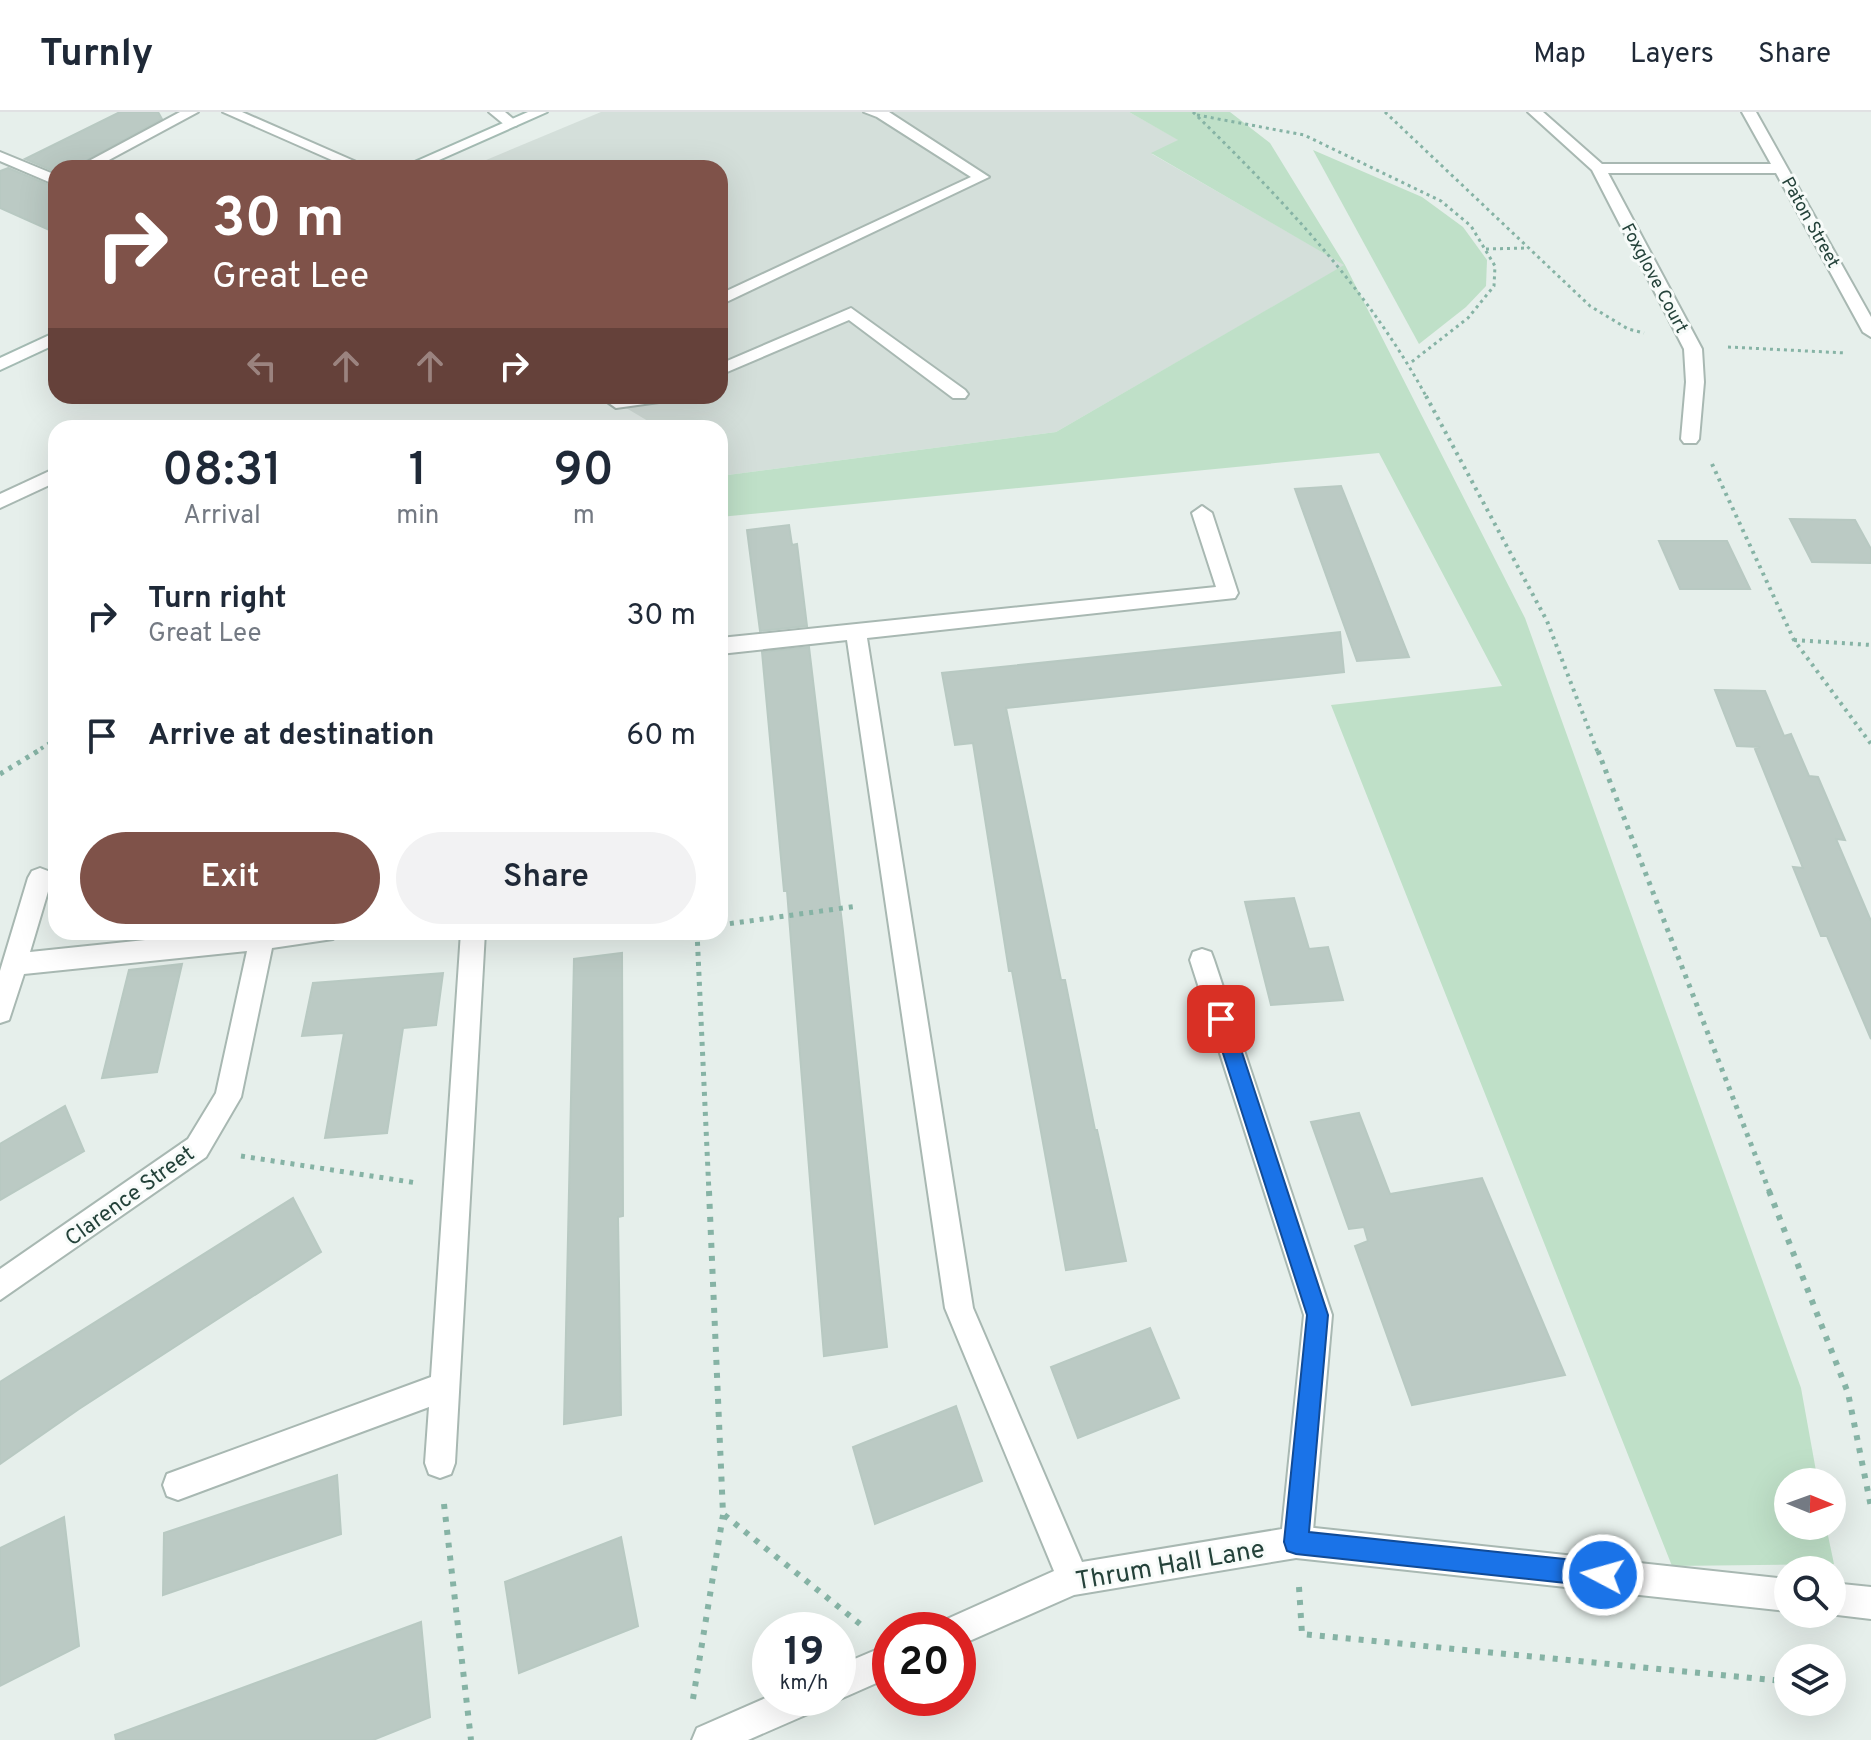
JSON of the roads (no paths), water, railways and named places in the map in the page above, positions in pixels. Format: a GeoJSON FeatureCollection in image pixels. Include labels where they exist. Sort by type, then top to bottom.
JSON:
{"type":"FeatureCollection","features":[{"type":"Feature","properties":{"kind":"street"},"geometry":{"type":"LineString","coordinates":[[98,160],[191,112]]}},
{"type":"Feature","properties":{"kind":"street"},"geometry":{"type":"LineString","coordinates":[[230,112],[344,160]]}},
{"type":"Feature","properties":{"kind":"street"},"geometry":{"type":"LineString","coordinates":[[496,112],[511,123]]}},
{"type":"Feature","properties":{"kind":"street"},"geometry":{"type":"LineString","coordinates":[[426,160],[540,112]]}},
{"type":"Feature","properties":{"kind":"street"},"geometry":{"type":"LineString","coordinates":[[728,296],[982,177],[881,113],[871,112]]}},
{"type":"Feature","properties":{"kind":"street","name":"Foxglove Court"},"geometry":{"type":"LineString","coordinates":[[1535,112],[1598,168],[1690,345],[1695,382],[1690,439]]}},
{"type":"Feature","properties":{"kind":"street","name":"Paton Street"},"geometry":{"type":"LineString","coordinates":[[1749,112],[1871,332]]}},
{"type":"Feature","properties":{"kind":"street"},"geometry":{"type":"LineString","coordinates":[[0,156],[48,177]]}},
{"type":"Feature","properties":{"kind":"street"},"geometry":{"type":"LineString","coordinates":[[1598,168],[1782,169]]}},
{"type":"Feature","properties":{"kind":"street"},"geometry":{"type":"LineString","coordinates":[[728,367],[851,313],[959,394]]}},
{"type":"Feature","properties":{"kind":"street"},"geometry":{"type":"LineString","coordinates":[[0,365],[48,341]]}},
{"type":"Feature","properties":{"kind":"street"},"geometry":{"type":"LineString","coordinates":[[0,502],[48,478]]}},
{"type":"Feature","properties":{"kind":"street"},"geometry":{"type":"LineString","coordinates":[[728,645],[1228,593],[1202,513]]}},
{"type":"Feature","properties":{"kind":"street"},"geometry":{"type":"LineString","coordinates":[[856,632],[959,1308],[1073,1579]]}},
{"type":"Feature","properties":{"kind":"street"},"geometry":{"type":"LineString","coordinates":[[0,1012],[40,878]]}},
{"type":"Feature","properties":{"kind":"street"},"geometry":{"type":"LineString","coordinates":[[14,964],[268,940]]}},
{"type":"Feature","properties":{"kind":"street"},"geometry":{"type":"LineString","coordinates":[[440,1463],[473,940]]}},
{"type":"Feature","properties":{"kind":"street","name":"Clarence Street"},"geometry":{"type":"LineString","coordinates":[[0,1286],[197,1148],[228,1097],[261,941]]}},
{"type":"Feature","properties":{"kind":"street"},"geometry":{"type":"LineString","coordinates":[[1202,960],[1318,1315],[1296,1542]]}},
{"type":"Feature","properties":{"kind":"street"},"geometry":{"type":"LineString","coordinates":[[178,1485],[445,1386]]}},
{"type":"Feature","properties":{"kind":"street","name":"Thrum Hall Lane"},"geometry":{"type":"LineString","coordinates":[[976,1622],[1073,1579],[1296,1542],[1774,1593]]}},
{"type":"Feature","properties":{"kind":"street"},"geometry":{"type":"LineString","coordinates":[[1846,1600],[1871,1603]]}},
{"type":"Feature","properties":{"kind":"street"},"geometry":{"type":"LineString","coordinates":[[709,1740],[764,1716]]}}]}
